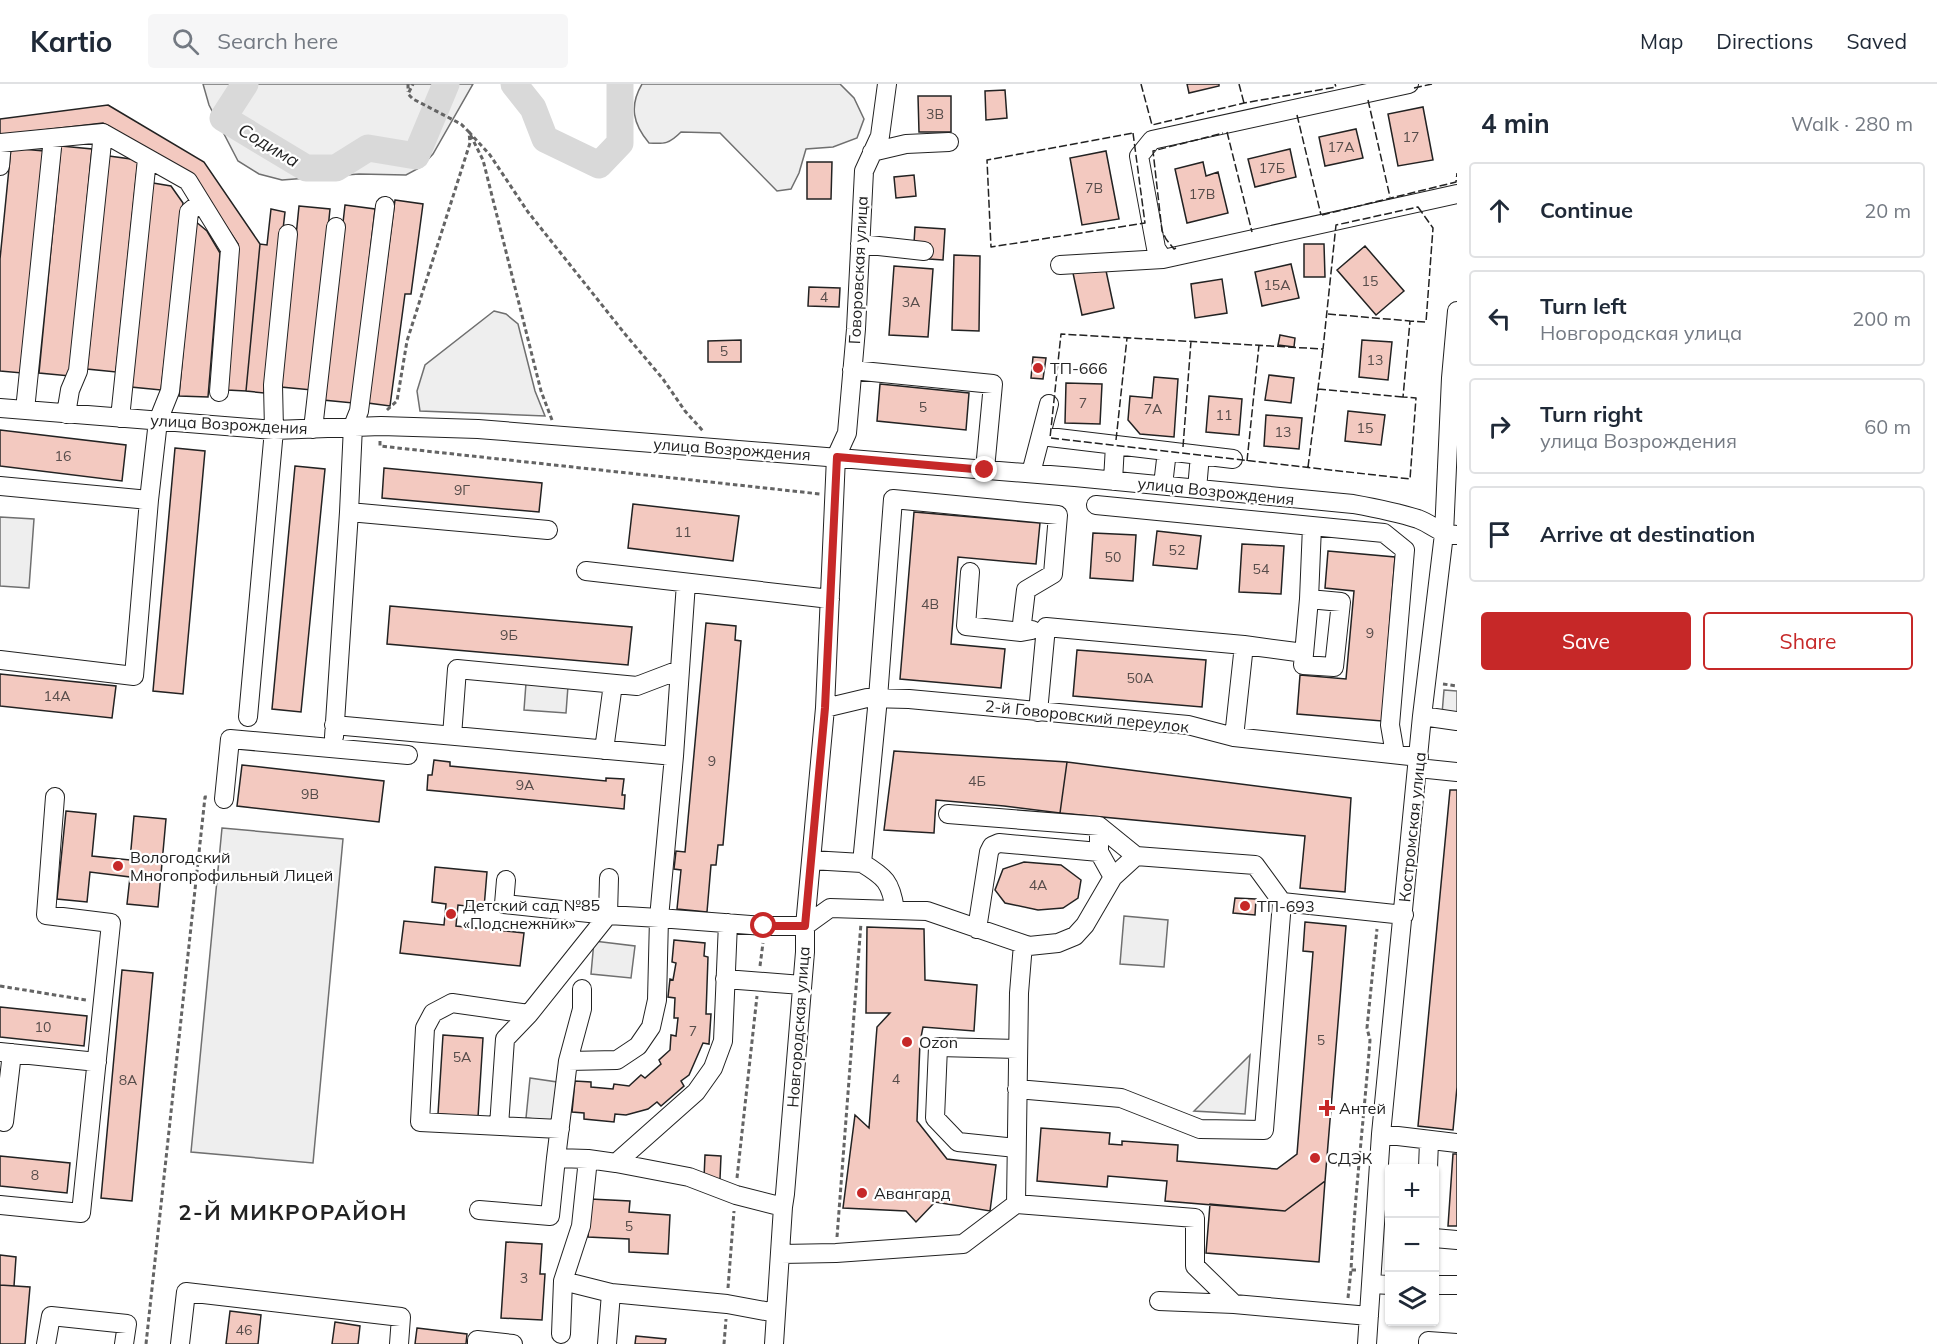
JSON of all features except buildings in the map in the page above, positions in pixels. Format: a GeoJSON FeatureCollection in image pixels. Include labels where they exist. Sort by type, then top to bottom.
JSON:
{"type":"FeatureCollection","features":[{"type":"Feature","properties":{"kind":"street","name":"Говоровская улица"},"geometry":{"type":"LineString","coordinates":[[837,457],[847,433],[856,328],[864,171],[880,136],[887,84]]}},
{"type":"Feature","properties":{"kind":"street"},"geometry":{"type":"LineString","coordinates":[[1163,259],[1156,248],[1139,156],[1152,140],[1409,84]]}},
{"type":"Feature","properties":{"kind":"street"},"geometry":{"type":"LineString","coordinates":[[66,414],[70,390],[78,371],[103,133]]}},
{"type":"Feature","properties":{"kind":"street"},"geometry":{"type":"LineString","coordinates":[[0,166],[1,143],[103,133],[188,181],[230,249],[219,392]]}},
{"type":"Feature","properties":{"kind":"street"},"geometry":{"type":"LineString","coordinates":[[25,410],[53,138]]}},
{"type":"Feature","properties":{"kind":"street"},"geometry":{"type":"LineString","coordinates":[[873,152],[906,144],[949,142]]}},
{"type":"Feature","properties":{"kind":"street"},"geometry":{"type":"LineString","coordinates":[[120,418],[147,159]]}},
{"type":"Feature","properties":{"kind":"street"},"geometry":{"type":"LineString","coordinates":[[1060,266],[1163,259],[1457,194]]}},
{"type":"Feature","properties":{"kind":"street"},"geometry":{"type":"LineString","coordinates":[[0,660],[134,676],[158,422],[170,391],[189,212],[201,202]]}},
{"type":"Feature","properties":{"kind":"street"},"geometry":{"type":"LineString","coordinates":[[333,748],[353,426],[359,411],[385,206]]}},
{"type":"Feature","properties":{"kind":"street"},"geometry":{"type":"LineString","coordinates":[[313,429],[336,227]]}},
{"type":"Feature","properties":{"kind":"street"},"geometry":{"type":"LineString","coordinates":[[248,717],[274,430],[273,386],[288,234]]}},
{"type":"Feature","properties":{"kind":"street"},"geometry":{"type":"LineString","coordinates":[[860,244],[924,250]]}},
{"type":"Feature","properties":{"kind":"street","name":"Костромская улица"},"geometry":{"type":"LineString","coordinates":[[1367,1344],[1369,1316],[1381,1285],[1381,1134],[1422,716],[1450,534],[1457,311]]}},
{"type":"Feature","properties":{"kind":"street"},"geometry":{"type":"LineString","coordinates":[[852,370],[993,384],[985,470]]}},
{"type":"Feature","properties":{"kind":"street"},"geometry":{"type":"LineString","coordinates":[[1031,473],[1049,404]]}},
{"type":"Feature","properties":{"kind":"street","name":"улица Возрождения"},"geometry":{"type":"LineString","coordinates":[[0,408],[274,430],[353,426],[478,429],[1113,480],[1353,504],[1420,520],[1450,534]]}},
{"type":"Feature","properties":{"kind":"street"},"geometry":{"type":"LineString","coordinates":[[1041,436],[1233,459]]}},
{"type":"Feature","properties":{"kind":"street"},"geometry":{"type":"LineString","coordinates":[[1113,480],[1115,445]]}},
{"type":"Feature","properties":{"kind":"street"},"geometry":{"type":"LineString","coordinates":[[1163,485],[1167,451]]}},
{"type":"Feature","properties":{"kind":"street"},"geometry":{"type":"LineString","coordinates":[[1197,489],[1200,455]]}},
{"type":"Feature","properties":{"kind":"street","name":"Новгородская улица"},"geometry":{"type":"LineString","coordinates":[[774,1344],[805,926],[825,708],[837,457]]}},
{"type":"Feature","properties":{"kind":"street"},"geometry":{"type":"LineString","coordinates":[[0,486],[149,500]]}},
{"type":"Feature","properties":{"kind":"street"},"geometry":{"type":"LineString","coordinates":[[862,863],[878,698],[893,499],[1058,515],[1053,574],[1026,590],[1021,632]]}},
{"type":"Feature","properties":{"kind":"street"},"geometry":{"type":"LineString","coordinates":[[1096,505],[1384,533],[1405,550],[1390,726],[1395,754]]}},
{"type":"Feature","properties":{"kind":"street"},"geometry":{"type":"LineString","coordinates":[[349,512],[548,530]]}},
{"type":"Feature","properties":{"kind":"street"},"geometry":{"type":"LineString","coordinates":[[1309,599],[1341,602],[1334,667],[1303,664],[1312,526]]}},
{"type":"Feature","properties":{"kind":"street"},"geometry":{"type":"LineString","coordinates":[[586,571],[830,599]]}},
{"type":"Feature","properties":{"kind":"street"},"geometry":{"type":"LineString","coordinates":[[970,572],[966,626],[1021,632],[1046,627],[1304,652]]}},
{"type":"Feature","properties":{"kind":"street"},"geometry":{"type":"LineString","coordinates":[[568,1061],[617,1060],[638,1046],[651,1027],[657,1000],[659,918],[674,756],[686,583]]}},
{"type":"Feature","properties":{"kind":"street"},"geometry":{"type":"LineString","coordinates":[[1038,712],[1046,627]]}},
{"type":"Feature","properties":{"kind":"street"},"geometry":{"type":"LineString","coordinates":[[1234,737],[1244,645]]}},
{"type":"Feature","properties":{"kind":"street"},"geometry":{"type":"LineString","coordinates":[[452,736],[457,669],[637,686],[680,670]]}},
{"type":"Feature","properties":{"kind":"street"},"geometry":{"type":"LineString","coordinates":[[604,750],[613,684]]}},
{"type":"Feature","properties":{"kind":"street","name":"2-й Говоровский переулок"},"geometry":{"type":"LineString","coordinates":[[825,708],[867,698],[909,699],[1188,725],[1234,737],[1395,754],[1419,763],[1457,772]]}},
{"type":"Feature","properties":{"kind":"street"},"geometry":{"type":"LineString","coordinates":[[1422,716],[1457,721]]}},
{"type":"Feature","properties":{"kind":"street"},"geometry":{"type":"LineString","coordinates":[[334,725],[674,756]]}},
{"type":"Feature","properties":{"kind":"street"},"geometry":{"type":"LineString","coordinates":[[224,799],[230,739],[408,755]]}},
{"type":"Feature","properties":{"kind":"street"},"geometry":{"type":"LineString","coordinates":[[0,1205],[81,1214],[111,923],[46,915],[55,797]]}},
{"type":"Feature","properties":{"kind":"street"},"geometry":{"type":"LineString","coordinates":[[948,813],[1099,826],[1136,856],[1255,866],[1282,902],[1264,1130],[1200,1129],[1121,1098],[1017,1089]]}},
{"type":"Feature","properties":{"kind":"street"},"geometry":{"type":"LineString","coordinates":[[1099,826],[1099,852],[1113,877]]}},
{"type":"Feature","properties":{"kind":"street"},"geometry":{"type":"LineString","coordinates":[[977,929],[989,852],[992,846],[999,843],[1099,852]]}},
{"type":"Feature","properties":{"kind":"street"},"geometry":{"type":"LineString","coordinates":[[506,880],[504,904],[608,915],[764,926],[805,926],[831,908],[927,911],[1029,946],[1058,943],[1075,936],[1093,913],[1113,877],[1136,856]]}},
{"type":"Feature","properties":{"kind":"street"},"geometry":{"type":"LineString","coordinates":[[811,860],[862,863],[881,874],[892,892],[895,910]]}},
{"type":"Feature","properties":{"kind":"street"},"geometry":{"type":"LineString","coordinates":[[499,1126],[505,1040],[529,1014],[608,915],[609,878]]}},
{"type":"Feature","properties":{"kind":"street"},"geometry":{"type":"LineString","coordinates":[[1282,902],[1404,915]]}},
{"type":"Feature","properties":{"kind":"street"},"geometry":{"type":"LineString","coordinates":[[616,1163],[696,1092],[713,1068],[723,1041],[728,923]]}},
{"type":"Feature","properties":{"kind":"street"},"geometry":{"type":"LineString","coordinates":[[1016,1204],[1019,993],[1023,944]]}},
{"type":"Feature","properties":{"kind":"street"},"geometry":{"type":"LineString","coordinates":[[725,979],[802,985]]}},
{"type":"Feature","properties":{"kind":"street"},"geometry":{"type":"LineString","coordinates":[[550,1216],[568,1061],[582,1009],[582,989]]}},
{"type":"Feature","properties":{"kind":"street"},"geometry":{"type":"LineString","coordinates":[[529,1014],[452,1003],[433,1013],[425,1028],[420,1122],[560,1129]]}},
{"type":"Feature","properties":{"kind":"street"},"geometry":{"type":"LineString","coordinates":[[1016,1148],[958,1142],[935,1118],[938,1047],[1018,1049]]}},
{"type":"Feature","properties":{"kind":"street"},"geometry":{"type":"LineString","coordinates":[[4,1122],[6,1053],[97,1062]]}},
{"type":"Feature","properties":{"kind":"street"},"geometry":{"type":"LineString","coordinates":[[1381,1134],[1457,1143]]}},
{"type":"Feature","properties":{"kind":"street"},"geometry":{"type":"LineString","coordinates":[[1428,1164],[1429,1141]]}},
{"type":"Feature","properties":{"kind":"street"},"geometry":{"type":"LineString","coordinates":[[556,1158],[616,1163],[689,1177],[736,1194],[783,1207]]}},
{"type":"Feature","properties":{"kind":"street"},"geometry":{"type":"LineString","coordinates":[[561,1334],[563,1281],[581,1226],[588,1159]]}},
{"type":"Feature","properties":{"kind":"street"},"geometry":{"type":"LineString","coordinates":[[781,1254],[836,1253],[963,1244],[1016,1204],[1195,1218],[1195,1266],[1234,1304]]}},
{"type":"Feature","properties":{"kind":"street"},"geometry":{"type":"LineString","coordinates":[[479,1210],[550,1216],[581,1226]]}},
{"type":"Feature","properties":{"kind":"street"},"geometry":{"type":"LineString","coordinates":[[1439,1238],[1457,1240]]}},
{"type":"Feature","properties":{"kind":"street"},"geometry":{"type":"LineString","coordinates":[[563,1281],[610,1293],[727,1304],[776,1312]]}},
{"type":"Feature","properties":{"kind":"street"},"geometry":{"type":"LineString","coordinates":[[1439,1285],[1457,1285]]}},
{"type":"Feature","properties":{"kind":"street"},"geometry":{"type":"LineString","coordinates":[[180,1344],[186,1292],[401,1317],[399,1344]]}},
{"type":"Feature","properties":{"kind":"street"},"geometry":{"type":"LineString","coordinates":[[607,1344],[610,1293]]}},
{"type":"Feature","properties":{"kind":"street"},"geometry":{"type":"LineString","coordinates":[[1159,1301],[1234,1304],[1369,1316]]}},
{"type":"Feature","properties":{"kind":"street"},"geometry":{"type":"LineString","coordinates":[[46,1344],[51,1316],[127,1324],[124,1344]]}},
{"type":"Feature","properties":{"kind":"street"},"geometry":{"type":"LineString","coordinates":[[477,1344],[477,1340],[513,1344]]}},
{"type":"Feature","properties":{"kind":"street"},"geometry":{"type":"LineString","coordinates":[[1428,1344],[1428,1341],[1457,1343]]}},
{"type":"Feature","properties":{"kind":"path"},"geometry":{"type":"LineString","coordinates":[[408,84],[408,94],[413,99],[461,124],[490,155],[528,212],[663,379],[685,411],[719,448]]}},
{"type":"Feature","properties":{"kind":"path"},"geometry":{"type":"LineString","coordinates":[[408,94],[413,84]]}},
{"type":"Feature","properties":{"kind":"path"},"geometry":{"type":"LineString","coordinates":[[381,426],[383,413],[397,401],[407,341],[470,143],[469,132]]}},
{"type":"Feature","properties":{"kind":"path"},"geometry":{"type":"LineString","coordinates":[[469,132],[483,160],[541,391],[558,436]]}},
{"type":"Feature","properties":{"kind":"path"},"geometry":{"type":"LineString","coordinates":[[1438,684],[1457,686]]}},
{"type":"Feature","properties":{"kind":"path"},"geometry":{"type":"LineString","coordinates":[[146,1344],[205,797],[224,799]]}},
{"type":"Feature","properties":{"kind":"path"},"geometry":{"type":"LineString","coordinates":[[836,1253],[862,909]]}},
{"type":"Feature","properties":{"kind":"path"},"geometry":{"type":"LineString","coordinates":[[724,1344],[739,1147],[764,926]]}},
{"type":"Feature","properties":{"kind":"path"},"geometry":{"type":"LineString","coordinates":[[0,986],[103,1002]]}},
{"type":"Feature","properties":{"kind":"path"},"geometry":{"type":"LineString","coordinates":[[1347,1314],[1351,1270]]}},
{"type":"Feature","properties":{"kind":"shaded area"},"geometry":{"type":"Polygon","coordinates":[[[203,84],[473,84],[433,154],[421,167],[406,175],[359,174],[282,180],[259,174],[238,161],[209,105],[203,84]]]}},
{"type":"Feature","properties":{"kind":"shaded area"},"geometry":{"type":"Polygon","coordinates":[[[642,84],[840,84],[854,98],[864,119],[857,138],[833,147],[806,149],[799,173],[791,189],[777,191],[720,133],[681,132],[666,142],[649,143],[636,122],[634,107],[642,84]]]}},
{"type":"Feature","properties":{"kind":"shaded area"},"geometry":{"type":"Polygon","coordinates":[[[494,311],[506,314],[518,324],[535,391],[545,416],[420,411],[417,391],[425,365],[494,311]]]}},
{"type":"Feature","properties":{"kind":"shaded area"},"geometry":{"type":"Polygon","coordinates":[[[0,517],[34,519],[29,588],[0,586],[0,517]]]}},
{"type":"Feature","properties":{"kind":"shaded area"},"geometry":{"type":"Polygon","coordinates":[[[526,683],[568,686],[566,713],[524,710],[526,683]]]}},
{"type":"Feature","properties":{"kind":"shaded area"},"geometry":{"type":"Polygon","coordinates":[[[1444,690],[1457,691],[1457,715],[1442,714],[1444,690]]]}},
{"type":"Feature","properties":{"kind":"shaded area"},"geometry":{"type":"Polygon","coordinates":[[[222,828],[343,839],[313,1163],[191,1152],[222,828]]]}},
{"type":"Feature","properties":{"kind":"shaded area"},"geometry":{"type":"Polygon","coordinates":[[[1124,916],[1168,920],[1164,967],[1120,964],[1124,916]]]}},
{"type":"Feature","properties":{"kind":"shaded area"},"geometry":{"type":"Polygon","coordinates":[[[594,941],[635,946],[631,978],[591,974],[594,941]]]}},
{"type":"Feature","properties":{"kind":"shaded area"},"geometry":{"type":"Polygon","coordinates":[[[1250,1055],[1245,1114],[1194,1111],[1250,1055]]]}},
{"type":"Feature","properties":{"kind":"shaded area"},"geometry":{"type":"Polygon","coordinates":[[[530,1078],[557,1082],[552,1121],[526,1118],[530,1078]]]}},
{"type":"Feature","properties":{"kind":"waterway","name":"Содима"},"geometry":{"type":"LineString","coordinates":[[245,84],[223,118],[306,168],[336,168],[368,148],[416,156],[446,84]]}},
{"type":"Feature","properties":{"kind":"waterway","name":"Содима"},"geometry":{"type":"LineString","coordinates":[[514,84],[533,108],[545,139],[599,165],[620,143],[620,84]]}},
{"type":"Feature","properties":{"kind":"fence"},"geometry":{"type":"LineString","coordinates":[[1141,84],[1152,125],[1244,103],[1336,87],[1335,84]]}},
{"type":"Feature","properties":{"kind":"fence"},"geometry":{"type":"LineString","coordinates":[[1239,84],[1244,103]]}},
{"type":"Feature","properties":{"kind":"fence"},"geometry":{"type":"LineString","coordinates":[[1414,88],[1432,84]]}},
{"type":"Feature","properties":{"kind":"fence"},"geometry":{"type":"LineString","coordinates":[[1368,100],[1390,197]]}},
{"type":"Feature","properties":{"kind":"fence"},"geometry":{"type":"LineString","coordinates":[[1297,115],[1321,215]]}},
{"type":"Feature","properties":{"kind":"fence"},"geometry":{"type":"LineString","coordinates":[[1227,132],[1252,232]]}},
{"type":"Feature","properties":{"kind":"fence"},"geometry":{"type":"LineString","coordinates":[[1133,133],[1145,223],[991,247],[987,160],[1133,133]]}},
{"type":"Feature","properties":{"kind":"fence"},"geometry":{"type":"LineString","coordinates":[[1176,248],[1174,249],[1162,231],[1153,151],[1223,133]]}},
{"type":"Feature","properties":{"kind":"fence"},"geometry":{"type":"LineString","coordinates":[[1322,215],[1456,182],[1457,173]]}},
{"type":"Feature","properties":{"kind":"fence"},"geometry":{"type":"LineString","coordinates":[[1418,207],[1433,228],[1426,322],[1410,321],[1403,397],[1416,398],[1410,479],[1050,438],[1061,334],[1323,349],[1336,225],[1418,207]]}},
{"type":"Feature","properties":{"kind":"fence"},"geometry":{"type":"LineString","coordinates":[[1328,314],[1410,321]]}},
{"type":"Feature","properties":{"kind":"fence"},"geometry":{"type":"LineString","coordinates":[[1116,440],[1127,338]]}},
{"type":"Feature","properties":{"kind":"fence"},"geometry":{"type":"LineString","coordinates":[[1183,447],[1191,341]]}},
{"type":"Feature","properties":{"kind":"fence"},"geometry":{"type":"LineString","coordinates":[[1247,461],[1259,345]]}},
{"type":"Feature","properties":{"kind":"fence"},"geometry":{"type":"LineString","coordinates":[[1308,467],[1323,349]]}},
{"type":"Feature","properties":{"kind":"fence"},"geometry":{"type":"LineString","coordinates":[[1318,389],[1403,397]]}},
{"type":"Feature","properties":{"kind":"place","name":"ТП-666"},"geometry":{"type":"Point","coordinates":[1038,368]}},
{"type":"Feature","properties":{"kind":"place","name":"Вологодский Многопрофильный Лицей"},"geometry":{"type":"Point","coordinates":[118,866]}},
{"type":"Feature","properties":{"kind":"place","name":"ТП-693"},"geometry":{"type":"Point","coordinates":[1245,906]}},
{"type":"Feature","properties":{"kind":"place","name":"Детский сад №85 «Подснежник»"},"geometry":{"type":"Point","coordinates":[451,914]}},
{"type":"Feature","properties":{"kind":"place","name":"Ozon"},"geometry":{"type":"Point","coordinates":[907,1042]}},
{"type":"Feature","properties":{"kind":"place","name":"Антей"},"geometry":{"type":"Point","coordinates":[1327,1108]}},
{"type":"Feature","properties":{"kind":"place","name":"СДЭК"},"geometry":{"type":"Point","coordinates":[1315,1158]}},
{"type":"Feature","properties":{"kind":"place","name":"Авангард"},"geometry":{"type":"Point","coordinates":[862,1193]}},
{"type":"Feature","properties":{"kind":"district","name":"2-Й МИКРОРАЙОН"},"geometry":{"type":"Point","coordinates":[293,1212]}},
{"type":"Feature","properties":{"kind":"route"},"geometry":{"type":"LineString","coordinates":[[764,926],[805,926],[825,708],[837,457],[985,470]]}}]}
